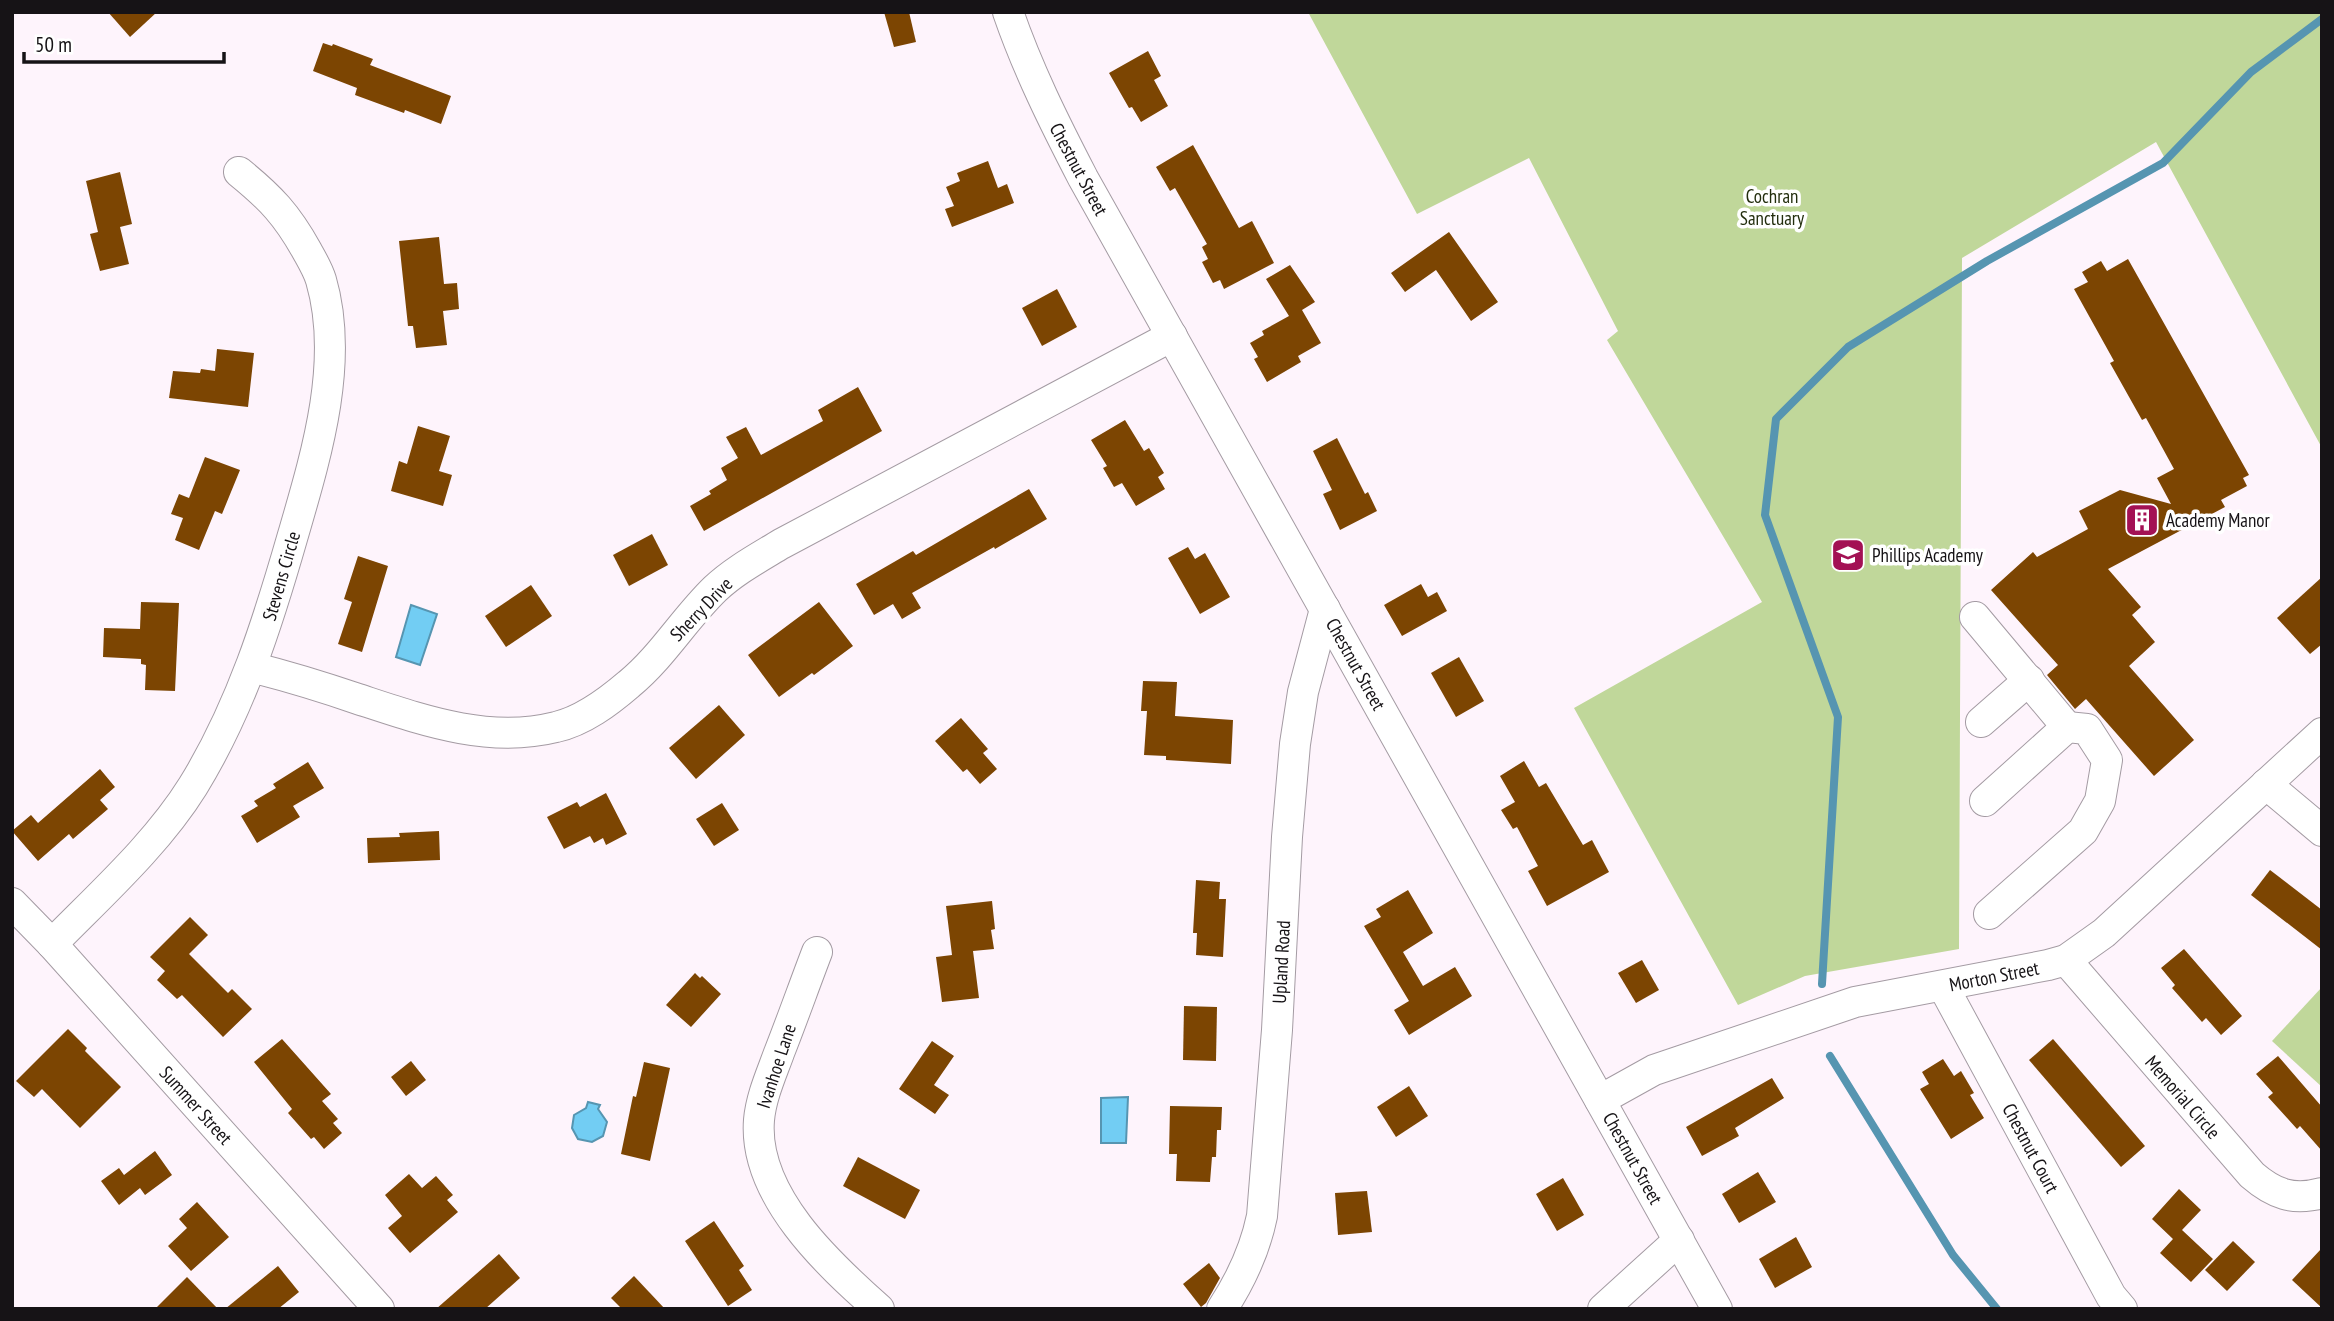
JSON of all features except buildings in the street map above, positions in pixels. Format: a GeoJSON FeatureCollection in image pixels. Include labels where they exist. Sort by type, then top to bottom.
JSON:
{"type":"FeatureCollection","features":[{"type":"Feature","properties":{"kind":"street","name":"Chestnut Street"},"geometry":{"type":"LineString","coordinates":[[1008,12],[1021,51],[1056,125],[1717,1309]]}},
{"type":"Feature","properties":{"kind":"street","name":"Stevens Circle"},"geometry":{"type":"LineString","coordinates":[[52,944],[157,835],[208,760],[238,701],[270,616],[323,420],[330,362],[321,279],[293,225],[270,197],[239,172]]}},
{"type":"Feature","properties":{"kind":"street","name":"Sherry Drive"},"geometry":{"type":"LineString","coordinates":[[251,667],[430,722],[470,731],[502,733],[556,728],[580,719],[630,684],[655,659],[701,603],[737,571],[781,544],[1172,335]]}},
{"type":"Feature","properties":{"kind":"street","name":"Upland Road"},"geometry":{"type":"LineString","coordinates":[[1222,1309],[1247,1264],[1262,1216],[1295,744],[1303,692],[1325,609]]}},
{"type":"Feature","properties":{"kind":"street"},"geometry":{"type":"LineString","coordinates":[[1975,617],[2067,727],[2088,729],[2107,760],[2100,801],[2083,831],[1989,914]]}},
{"type":"Feature","properties":{"kind":"street"},"geometry":{"type":"LineString","coordinates":[[1981,722],[2029,680]]}},
{"type":"Feature","properties":{"kind":"street"},"geometry":{"type":"LineString","coordinates":[[1985,801],[2067,727]]}},
{"type":"Feature","properties":{"kind":"street","name":"Morton Street"},"geometry":{"type":"LineString","coordinates":[[1600,1100],[1654,1070],[1855,1002],[2066,960],[2104,933],[2322,733]]}},
{"type":"Feature","properties":{"kind":"street"},"geometry":{"type":"LineString","coordinates":[[2266,784],[2322,831]]}},
{"type":"Feature","properties":{"kind":"street","name":"Summer Street"},"geometry":{"type":"LineString","coordinates":[[12,903],[52,944],[379,1309]]}},
{"type":"Feature","properties":{"kind":"street","name":"Ivanhoe Lane"},"geometry":{"type":"LineString","coordinates":[[817,952],[764,1094],[759,1121],[761,1146],[767,1170],[788,1214],[842,1276],[879,1309]]}},
{"type":"Feature","properties":{"kind":"street","name":"Memorial Circle"},"geometry":{"type":"LineString","coordinates":[[2066,960],[2252,1175],[2288,1197],[2322,1193]]}},
{"type":"Feature","properties":{"kind":"street","name":"Chestnut Court"},"geometry":{"type":"LineString","coordinates":[[1942,986],[2111,1296],[2122,1309]]}},
{"type":"Feature","properties":{"kind":"street"},"geometry":{"type":"LineString","coordinates":[[1603,1309],[1679,1240]]}},
{"type":"Feature","properties":{"kind":"green space","name":"Cochran Sanctuary"},"geometry":{"type":"Polygon","coordinates":[[[1308,12],[2322,12],[2322,448],[2156,142],[1962,258],[1959,949],[1805,976],[1738,1005],[1574,708],[1762,602],[1607,340],[1618,331],[1529,158],[1417,214],[1308,12]]]}},
{"type":"Feature","properties":{"kind":"green space"},"geometry":{"type":"Polygon","coordinates":[[[2322,987],[2322,1087],[2272,1041],[2322,987]]]}},
{"type":"Feature","properties":{"kind":"water"},"geometry":{"type":"Polygon","coordinates":[[[411,605],[437,614],[420,665],[396,657],[411,605]]]}},
{"type":"Feature","properties":{"kind":"water"},"geometry":{"type":"Polygon","coordinates":[[[1128,1097],[1126,1143],[1101,1143],[1101,1098],[1128,1097]]]}},
{"type":"Feature","properties":{"kind":"water"},"geometry":{"type":"Polygon","coordinates":[[[588,1102],[600,1105],[598,1109],[607,1122],[603,1136],[592,1142],[578,1139],[572,1128],[574,1115],[586,1108],[588,1102]]]}},
{"type":"Feature","properties":{"kind":"waterway"},"geometry":{"type":"LineString","coordinates":[[1822,984],[1838,717],[1765,515],[1776,419],[1848,347],[1987,261],[2163,163],[2251,72],[2322,19]]}},
{"type":"Feature","properties":{"kind":"waterway"},"geometry":{"type":"LineString","coordinates":[[1830,1056],[1953,1255],[1997,1309]]}},
{"type":"Feature","properties":{"kind":"place","name":"Academy Manor"},"geometry":{"type":"Point","coordinates":[2142,520]}},
{"type":"Feature","properties":{"kind":"place","name":"Phillips Academy"},"geometry":{"type":"Point","coordinates":[1848,555]}}]}
